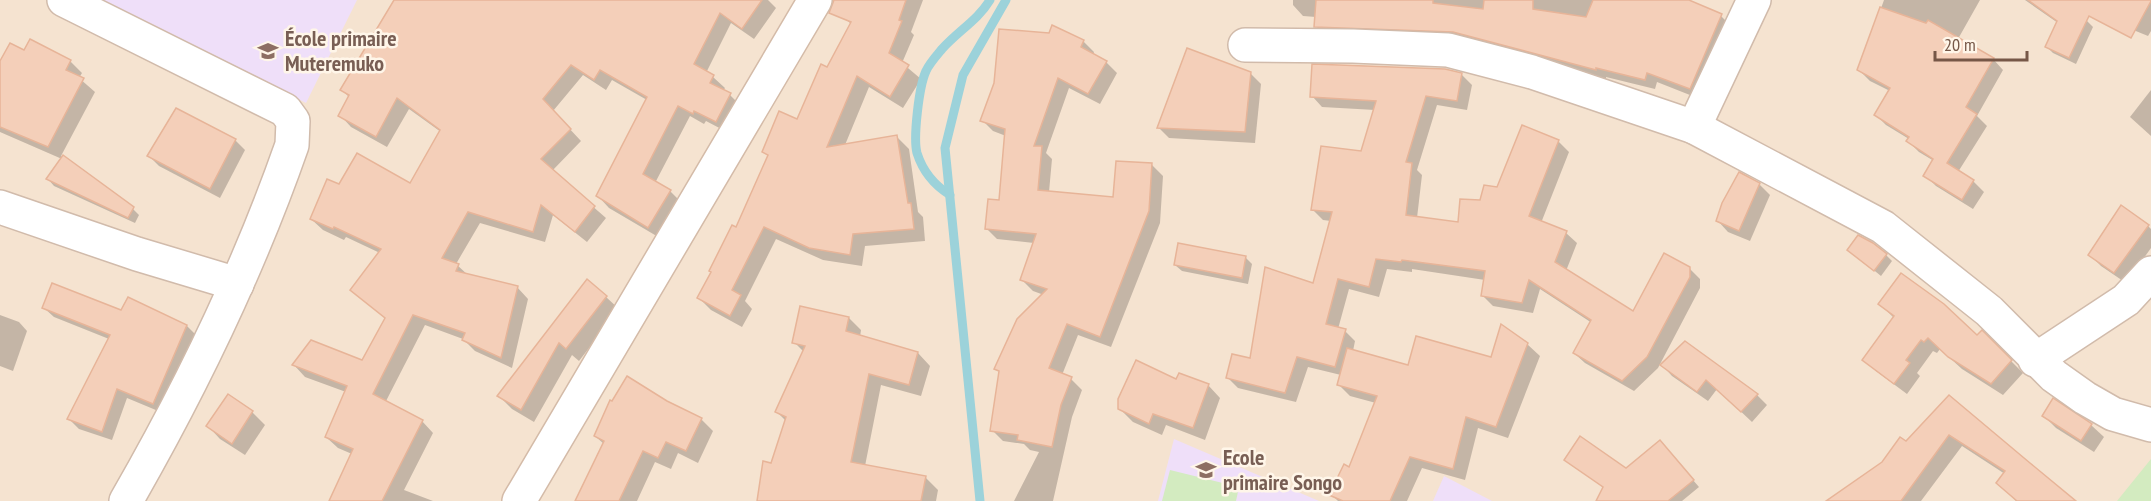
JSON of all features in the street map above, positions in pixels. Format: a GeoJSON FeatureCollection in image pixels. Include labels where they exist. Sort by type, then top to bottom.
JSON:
{"type":"FeatureCollection","features":[{"type":"Feature","properties":{"kind":"street"},"geometry":{"type":"LineString","coordinates":[[64,0],[285,110],[292,121],[294,133],[290,151],[237,284],[162,439],[126,501]]}},
{"type":"Feature","properties":{"kind":"street"},"geometry":{"type":"LineString","coordinates":[[519,501],[815,0]]}},
{"type":"Feature","properties":{"kind":"street"},"geometry":{"type":"LineString","coordinates":[[1694,128],[1754,0]]}},
{"type":"Feature","properties":{"kind":"street"},"geometry":{"type":"LineString","coordinates":[[1245,45],[1448,50],[1532,72],[1694,128],[1883,227],[1989,311],[2035,360],[2054,376],[2094,404],[2113,414],[2151,425]]}},
{"type":"Feature","properties":{"kind":"street"},"geometry":{"type":"LineString","coordinates":[[0,207],[137,254],[237,284]]}},
{"type":"Feature","properties":{"kind":"street"},"geometry":{"type":"LineString","coordinates":[[2035,360],[2126,300],[2151,273]]}},
{"type":"Feature","properties":{"kind":"shaded area"},"geometry":{"type":"Polygon","coordinates":[[[0,0],[2151,0],[2151,501],[0,501],[0,0]]]}},
{"type":"Feature","properties":{"kind":"shaded area","name":"École primaire Muteremuko"},"geometry":{"type":"Polygon","coordinates":[[[102,0],[357,0],[306,103],[102,0]]]}},
{"type":"Feature","properties":{"kind":"shaded area","name":"Ecole primaire Songo"},"geometry":{"type":"Polygon","coordinates":[[[1174,439],[1319,501],[1158,501],[1174,439]]]}},
{"type":"Feature","properties":{"kind":"shaded area"},"geometry":{"type":"Polygon","coordinates":[[[1444,476],[1492,501],[1433,501],[1444,476]]]}},
{"type":"Feature","properties":{"kind":"green space"},"geometry":{"type":"Polygon","coordinates":[[[2151,459],[2151,501],[2117,501],[2151,459]]]}},
{"type":"Feature","properties":{"kind":"green space"},"geometry":{"type":"Polygon","coordinates":[[[1170,470],[1239,487],[1236,501],[1162,501],[1170,470]]]}},
{"type":"Feature","properties":{"kind":"building"},"geometry":{"type":"Polygon","coordinates":[[[394,0],[762,0],[742,29],[720,13],[694,64],[714,75],[710,83],[731,93],[716,122],[678,106],[643,174],[671,190],[648,228],[596,196],[647,97],[600,70],[594,80],[571,65],[543,99],[571,129],[541,159],[595,206],[575,232],[541,205],[533,232],[468,212],[442,258],[459,264],[456,271],[518,286],[501,358],[462,340],[465,333],[413,315],[373,394],[423,420],[382,501],[329,501],[353,449],[325,437],[347,386],[292,365],[311,340],[362,360],[385,318],[350,290],[381,249],[334,227],[333,229],[310,219],[327,179],[339,184],[357,153],[410,183],[440,130],[397,98],[376,137],[338,116],[349,95],[340,90],[394,0]]]}},
{"type":"Feature","properties":{"kind":"building"},"geometry":{"type":"Polygon","coordinates":[[[834,0],[906,0],[899,20],[902,21],[889,53],[909,65],[890,97],[857,76],[827,147],[897,135],[914,229],[853,234],[850,255],[809,248],[764,227],[732,290],[741,295],[730,316],[697,298],[732,225],[736,227],[768,155],[762,152],[779,111],[797,119],[821,64],[827,67],[851,22],[829,13],[834,0]]]}},
{"type":"Feature","properties":{"kind":"building"},"geometry":{"type":"Polygon","coordinates":[[[1316,0],[1433,0],[1433,3],[1483,9],[1484,0],[1533,0],[1533,9],[1586,17],[1593,0],[1689,0],[1722,14],[1690,89],[1647,73],[1645,80],[1596,68],[1596,70],[1453,32],[1314,27],[1316,0]]]}},
{"type":"Feature","properties":{"kind":"building"},"geometry":{"type":"Polygon","coordinates":[[[2028,0],[2151,1],[2131,38],[2089,16],[2069,58],[2045,47],[2057,21],[2028,0]]]}},
{"type":"Feature","properties":{"kind":"building"},"geometry":{"type":"Polygon","coordinates":[[[1880,7],[1926,23],[1928,20],[1994,58],[1966,107],[1977,114],[1947,163],[1974,180],[1962,200],[1923,176],[1933,159],[1906,141],[1909,137],[1874,115],[1890,88],[1857,70],[1880,7]]]}},
{"type":"Feature","properties":{"kind":"building"},"geometry":{"type":"Polygon","coordinates":[[[1052,25],[1084,40],[1081,47],[1107,61],[1088,94],[1058,78],[1034,146],[1042,146],[1038,190],[1113,197],[1116,161],[1152,163],[1149,211],[1100,337],[1067,324],[1049,368],[1072,377],[1061,405],[1052,447],[1017,440],[1018,435],[990,431],[999,371],[994,369],[1017,319],[1047,289],[1020,280],[1036,234],[985,229],[988,199],[999,200],[1005,129],[980,121],[994,83],[999,29],[1049,33],[1052,25]]]}},
{"type":"Feature","properties":{"kind":"building"},"geometry":{"type":"Polygon","coordinates":[[[30,39],[71,60],[66,70],[84,78],[48,147],[0,127],[0,61],[10,43],[24,50],[30,39]]]}},
{"type":"Feature","properties":{"kind":"building"},"geometry":{"type":"Polygon","coordinates":[[[1187,48],[1251,72],[1245,132],[1157,128],[1187,48]]]}},
{"type":"Feature","properties":{"kind":"building"},"geometry":{"type":"Polygon","coordinates":[[[1312,64],[1445,69],[1462,73],[1457,101],[1426,96],[1406,162],[1412,163],[1406,215],[1458,222],[1460,199],[1480,200],[1484,185],[1497,187],[1522,125],[1559,140],[1529,216],[1567,231],[1555,262],[1633,311],[1664,253],[1690,267],[1690,277],[1647,357],[1622,381],[1573,353],[1591,320],[1529,280],[1522,303],[1481,296],[1485,271],[1402,260],[1401,262],[1376,259],[1369,287],[1338,279],[1326,324],[1346,329],[1335,367],[1297,357],[1285,393],[1226,378],[1232,354],[1250,358],[1265,267],[1313,283],[1332,212],[1311,210],[1321,146],[1361,151],[1376,101],[1310,97],[1312,64]]]}},
{"type":"Feature","properties":{"kind":"building"},"geometry":{"type":"Polygon","coordinates":[[[176,108],[236,139],[210,189],[147,156],[176,108]]]}},
{"type":"Feature","properties":{"kind":"building"},"geometry":{"type":"Polygon","coordinates":[[[63,155],[134,207],[128,218],[46,179],[63,155]]]}},
{"type":"Feature","properties":{"kind":"building"},"geometry":{"type":"Polygon","coordinates":[[[1739,172],[1760,183],[1739,231],[1716,221],[1722,203],[1739,172]]]}},
{"type":"Feature","properties":{"kind":"building"},"geometry":{"type":"Polygon","coordinates":[[[2121,205],[2149,225],[2114,273],[2088,255],[2121,205]]]}},
{"type":"Feature","properties":{"kind":"building"},"geometry":{"type":"Polygon","coordinates":[[[1858,235],[1887,254],[1874,271],[1847,250],[1858,235]]]}},
{"type":"Feature","properties":{"kind":"building"},"geometry":{"type":"Polygon","coordinates":[[[1178,243],[1246,256],[1242,278],[1174,265],[1178,243]]]}},
{"type":"Feature","properties":{"kind":"building"},"geometry":{"type":"Polygon","coordinates":[[[1901,273],[1944,304],[1977,335],[1982,330],[2012,360],[1991,384],[1948,357],[1928,338],[1924,342],[1921,340],[1906,360],[1910,363],[1894,384],[1862,360],[1894,316],[1878,304],[1901,273]]]}},
{"type":"Feature","properties":{"kind":"building"},"geometry":{"type":"Polygon","coordinates":[[[587,279],[607,296],[566,349],[559,343],[521,410],[497,396],[587,279]]]}},
{"type":"Feature","properties":{"kind":"building"},"geometry":{"type":"Polygon","coordinates":[[[52,283],[121,310],[128,297],[187,325],[153,404],[117,389],[102,432],[67,419],[110,335],[42,308],[52,283]]]}},
{"type":"Feature","properties":{"kind":"building"},"geometry":{"type":"Polygon","coordinates":[[[800,306],[849,317],[846,331],[918,352],[909,385],[869,374],[851,462],[926,476],[921,501],[757,501],[763,461],[771,463],[786,417],[775,412],[805,346],[792,343],[800,306]]]}},
{"type":"Feature","properties":{"kind":"building"},"geometry":{"type":"Polygon","coordinates":[[[1501,324],[1528,343],[1496,427],[1466,417],[1453,469],[1410,457],[1390,501],[1343,501],[1329,495],[1344,464],[1349,467],[1377,396],[1337,385],[1347,348],[1408,365],[1416,336],[1491,357],[1501,324]]]}},
{"type":"Feature","properties":{"kind":"building"},"geometry":{"type":"Polygon","coordinates":[[[1685,341],[1758,394],[1741,412],[1706,380],[1697,392],[1660,365],[1685,341]]]}},
{"type":"Feature","properties":{"kind":"building"},"geometry":{"type":"Polygon","coordinates":[[[1136,360],[1176,379],[1179,373],[1209,384],[1193,428],[1153,414],[1149,424],[1118,409],[1118,399],[1136,360]]]}},
{"type":"Feature","properties":{"kind":"building"},"geometry":{"type":"Polygon","coordinates":[[[627,376],[667,401],[702,418],[686,451],[666,442],[658,458],[643,451],[619,501],[575,501],[604,441],[594,436],[610,400],[612,401],[627,376]]]}},
{"type":"Feature","properties":{"kind":"building"},"geometry":{"type":"Polygon","coordinates":[[[228,394],[253,411],[232,444],[206,426],[228,394]]]}},
{"type":"Feature","properties":{"kind":"building"},"geometry":{"type":"Polygon","coordinates":[[[1949,395],[2076,501],[2017,501],[1996,483],[2005,471],[1949,435],[1901,501],[1826,501],[1882,462],[1900,437],[1906,441],[1949,395]]]}},
{"type":"Feature","properties":{"kind":"building"},"geometry":{"type":"Polygon","coordinates":[[[2053,398],[2092,424],[2081,441],[2042,416],[2053,398]]]}},
{"type":"Feature","properties":{"kind":"building"},"geometry":{"type":"Polygon","coordinates":[[[1580,436],[1626,468],[1660,440],[1694,480],[1668,501],[1596,501],[1603,487],[1564,460],[1580,436]]]}},
{"type":"Feature","properties":{"kind":"waterway"},"geometry":{"type":"LineString","coordinates":[[950,195],[930,177],[917,153],[916,124],[923,78],[933,60],[980,14],[990,0]]}},
{"type":"Feature","properties":{"kind":"waterway"},"geometry":{"type":"LineString","coordinates":[[980,501],[945,148],[963,75],[1006,0]]}},
{"type":"Feature","properties":{"kind":"place","name":"École primaire Muteremuko"},"geometry":{"type":"Point","coordinates":[268,51]}},
{"type":"Feature","properties":{"kind":"place","name":"Ecole primaire Songo"},"geometry":{"type":"Point","coordinates":[1206,470]}}]}
